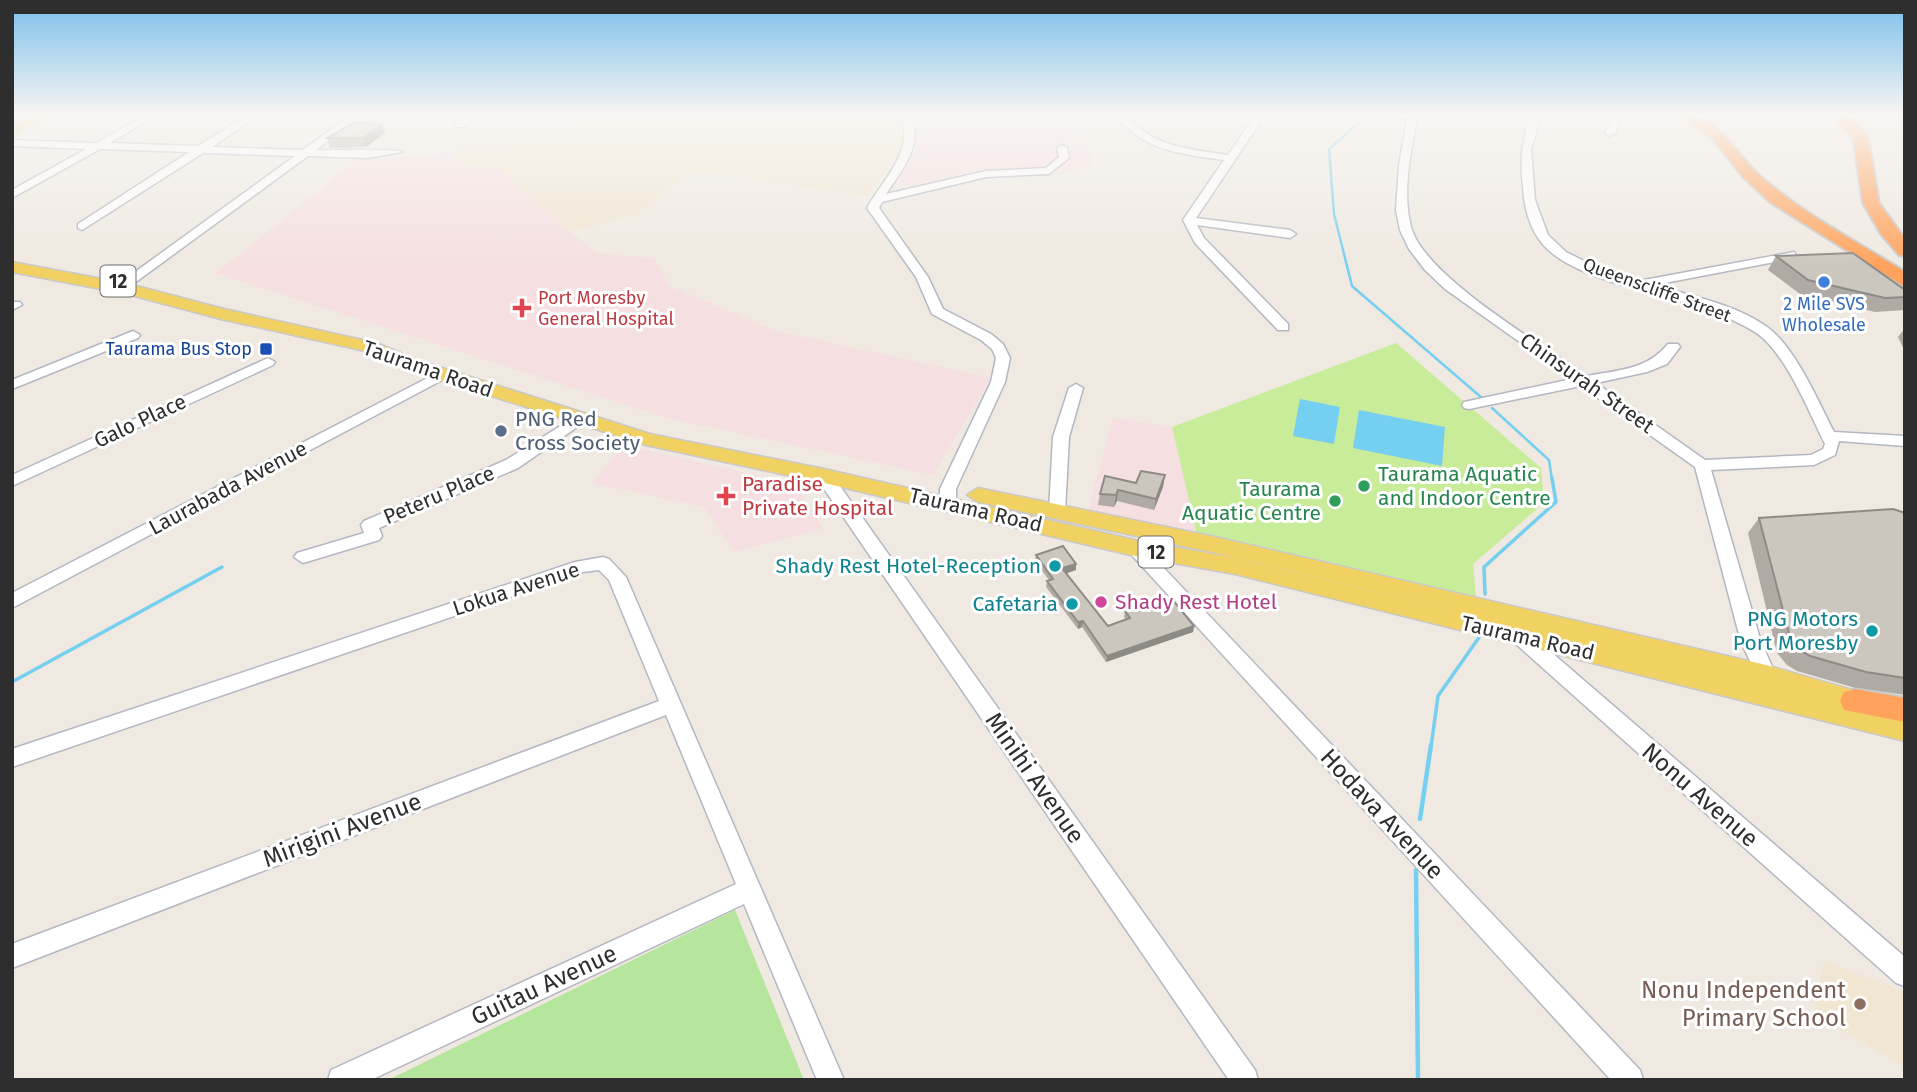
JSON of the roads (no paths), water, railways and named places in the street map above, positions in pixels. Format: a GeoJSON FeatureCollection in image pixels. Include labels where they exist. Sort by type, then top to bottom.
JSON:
{"type":"FeatureCollection","features":[{"type":"Feature","properties":{"kind":"highway"},"geometry":{"type":"LineString","coordinates":[[1743,165],[1762,187],[1818,227],[1905,281]]}},
{"type":"Feature","properties":{"kind":"highway"},"geometry":{"type":"LineString","coordinates":[[1865,165],[1871,203],[1887,230],[1905,251]]}},
{"type":"Feature","properties":{"kind":"highway"},"geometry":{"type":"LineString","coordinates":[[1818,227],[1868,238],[1887,230]]}},
{"type":"Feature","properties":{"kind":"highway"},"geometry":{"type":"LineString","coordinates":[[1905,251],[1882,247],[1868,250],[1872,258],[1905,281]]}},
{"type":"Feature","properties":{"kind":"highway"},"geometry":{"type":"LineString","coordinates":[[1856,701],[1905,711]]}},
{"type":"Feature","properties":{"kind":"main road","name":"Taurama Road"},"geometry":{"type":"LineString","coordinates":[[12,265],[129,283],[373,339],[636,421],[1130,540],[1500,612],[1766,675],[1856,701]]}},
{"type":"Feature","properties":{"kind":"main road","name":"Taurama Road"},"geometry":{"type":"LineString","coordinates":[[12,265],[129,289],[221,314],[376,348],[443,374],[646,439],[824,476],[948,497],[1057,511],[1178,556],[1235,566],[1905,730]]}},
{"type":"Feature","properties":{"kind":"street"},"geometry":{"type":"LineString","coordinates":[[12,195],[65,165]]}},
{"type":"Feature","properties":{"kind":"street"},"geometry":{"type":"LineString","coordinates":[[82,226],[176,165]]}},
{"type":"Feature","properties":{"kind":"street"},"geometry":{"type":"LineString","coordinates":[[129,283],[290,165]]}},
{"type":"Feature","properties":{"kind":"street"},"geometry":{"type":"LineString","coordinates":[[897,165],[873,208],[922,277],[937,311],[986,337],[998,347],[1003,358],[998,382],[948,497]]}},
{"type":"Feature","properties":{"kind":"street"},"geometry":{"type":"LineString","coordinates":[[877,200],[986,174],[1049,172],[1057,165]]}},
{"type":"Feature","properties":{"kind":"street"},"geometry":{"type":"LineString","coordinates":[[1189,220],[1225,165]]}},
{"type":"Feature","properties":{"kind":"street","name":"Chinsurah Street"},"geometry":{"type":"LineString","coordinates":[[1405,165],[1399,200],[1419,259],[1450,286],[1702,465]]}},
{"type":"Feature","properties":{"kind":"street","name":"Queenscliffe Street"},"geometry":{"type":"LineString","coordinates":[[1526,165],[1529,206],[1546,241],[1586,266],[1728,314],[1763,330],[1780,353],[1829,444]]}},
{"type":"Feature","properties":{"kind":"street"},"geometry":{"type":"LineString","coordinates":[[1189,220],[1290,234]]}},
{"type":"Feature","properties":{"kind":"street"},"geometry":{"type":"LineString","coordinates":[[1189,220],[1199,240],[1283,327]]}},
{"type":"Feature","properties":{"kind":"street"},"geometry":{"type":"LineString","coordinates":[[1642,284],[1790,255]]}},
{"type":"Feature","properties":{"kind":"street"},"geometry":{"type":"LineString","coordinates":[[12,385],[133,335]]}},
{"type":"Feature","properties":{"kind":"street"},"geometry":{"type":"LineString","coordinates":[[1469,405],[1642,369],[1661,361],[1673,347]]}},
{"type":"Feature","properties":{"kind":"street","name":"Galo Place"},"geometry":{"type":"LineString","coordinates":[[12,481],[268,362]]}},
{"type":"Feature","properties":{"kind":"street","name":"Laurabada Avenue"},"geometry":{"type":"LineString","coordinates":[[12,601],[443,374]]}},
{"type":"Feature","properties":{"kind":"street"},"geometry":{"type":"LineString","coordinates":[[1057,511],[1060,436],[1076,388]]}},
{"type":"Feature","properties":{"kind":"street","name":"Peteru Place"},"geometry":{"type":"LineString","coordinates":[[303,557],[373,536],[370,525],[512,464],[579,419]]}},
{"type":"Feature","properties":{"kind":"street"},"geometry":{"type":"LineString","coordinates":[[1766,675],[1751,642],[1702,465],[1814,460],[1829,444],[1905,442]]}},
{"type":"Feature","properties":{"kind":"street","name":"Minihi Avenue"},"geometry":{"type":"LineString","coordinates":[[824,476],[1245,1080]]}},
{"type":"Feature","properties":{"kind":"street","name":"Hodava Avenue"},"geometry":{"type":"LineString","coordinates":[[1130,540],[1630,1080]]}},
{"type":"Feature","properties":{"kind":"street"},"geometry":{"type":"LineString","coordinates":[[1171,585],[1164,571],[1172,557],[1178,556]]}},
{"type":"Feature","properties":{"kind":"street","name":"Lokua Avenue"},"geometry":{"type":"LineString","coordinates":[[12,758],[567,571],[603,563],[617,577],[831,1080]]}},
{"type":"Feature","properties":{"kind":"street","name":"Nonu Avenue"},"geometry":{"type":"LineString","coordinates":[[1500,612],[1518,635],[1905,974]]}},
{"type":"Feature","properties":{"kind":"street","name":"Mirigini Avenue"},"geometry":{"type":"LineString","coordinates":[[12,956],[673,704]]}},
{"type":"Feature","properties":{"kind":"street","name":"Guitau Avenue"},"geometry":{"type":"LineString","coordinates":[[341,1080],[748,890]]}},
{"type":"Feature","properties":{"kind":"water"},"geometry":{"type":"Polygon","coordinates":[[[1300,399],[1340,407],[1334,444],[1293,436],[1300,399]]]}},
{"type":"Feature","properties":{"kind":"water"},"geometry":{"type":"Polygon","coordinates":[[[1359,410],[1445,427],[1442,466],[1353,448],[1359,410]]]}},
{"type":"Feature","properties":{"kind":"waterway"},"geometry":{"type":"LineString","coordinates":[[1330,165],[1334,214],[1352,286],[1482,398]]}},
{"type":"Feature","properties":{"kind":"waterway"},"geometry":{"type":"LineString","coordinates":[[1492,408],[1549,460],[1552,480]]}},
{"type":"Feature","properties":{"kind":"waterway"},"geometry":{"type":"LineString","coordinates":[[1485,594],[1484,567],[1556,502],[1552,478]]}},
{"type":"Feature","properties":{"kind":"waterway"},"geometry":{"type":"LineString","coordinates":[[12,682],[222,567]]}},
{"type":"Feature","properties":{"kind":"waterway"},"geometry":{"type":"LineString","coordinates":[[1431,747],[1438,696],[1480,636]]}},
{"type":"Feature","properties":{"kind":"waterway"},"geometry":{"type":"LineString","coordinates":[[1420,819],[1431,745]]}},
{"type":"Feature","properties":{"kind":"waterway"},"geometry":{"type":"LineString","coordinates":[[1416,870],[1418,1080]]}},
{"type":"Feature","properties":{"kind":"place","name":"2 Mile SVS Wholesale"},"geometry":{"type":"Point","coordinates":[1824,282]}},
{"type":"Feature","properties":{"kind":"place","name":"Port Moresby General Hospital"},"geometry":{"type":"Point","coordinates":[522,308]}},
{"type":"Feature","properties":{"kind":"place","name":"Taurama Bus Stop"},"geometry":{"type":"Point","coordinates":[266,349]}},
{"type":"Feature","properties":{"kind":"place","name":"PNG Red Cross Society"},"geometry":{"type":"Point","coordinates":[501,431]}},
{"type":"Feature","properties":{"kind":"place","name":"Taurama Aquatic and Indoor Centre"},"geometry":{"type":"Point","coordinates":[1364,486]}},
{"type":"Feature","properties":{"kind":"place","name":"Paradise Private Hospital"},"geometry":{"type":"Point","coordinates":[726,496]}},
{"type":"Feature","properties":{"kind":"place","name":"Taurama Aquatic Centre"},"geometry":{"type":"Point","coordinates":[1335,501]}},
{"type":"Feature","properties":{"kind":"place","name":"Shady Rest Hotel-Reception"},"geometry":{"type":"Point","coordinates":[1055,566]}},
{"type":"Feature","properties":{"kind":"place","name":"Shady Rest Hotel"},"geometry":{"type":"Point","coordinates":[1101,602]}},
{"type":"Feature","properties":{"kind":"place","name":"Cafetaria"},"geometry":{"type":"Point","coordinates":[1072,604]}},
{"type":"Feature","properties":{"kind":"place","name":"PNG Motors Port Moresby"},"geometry":{"type":"Point","coordinates":[1872,631]}},
{"type":"Feature","properties":{"kind":"place","name":"Nonu Independent Primary School"},"geometry":{"type":"Point","coordinates":[1860,1004]}}]}
